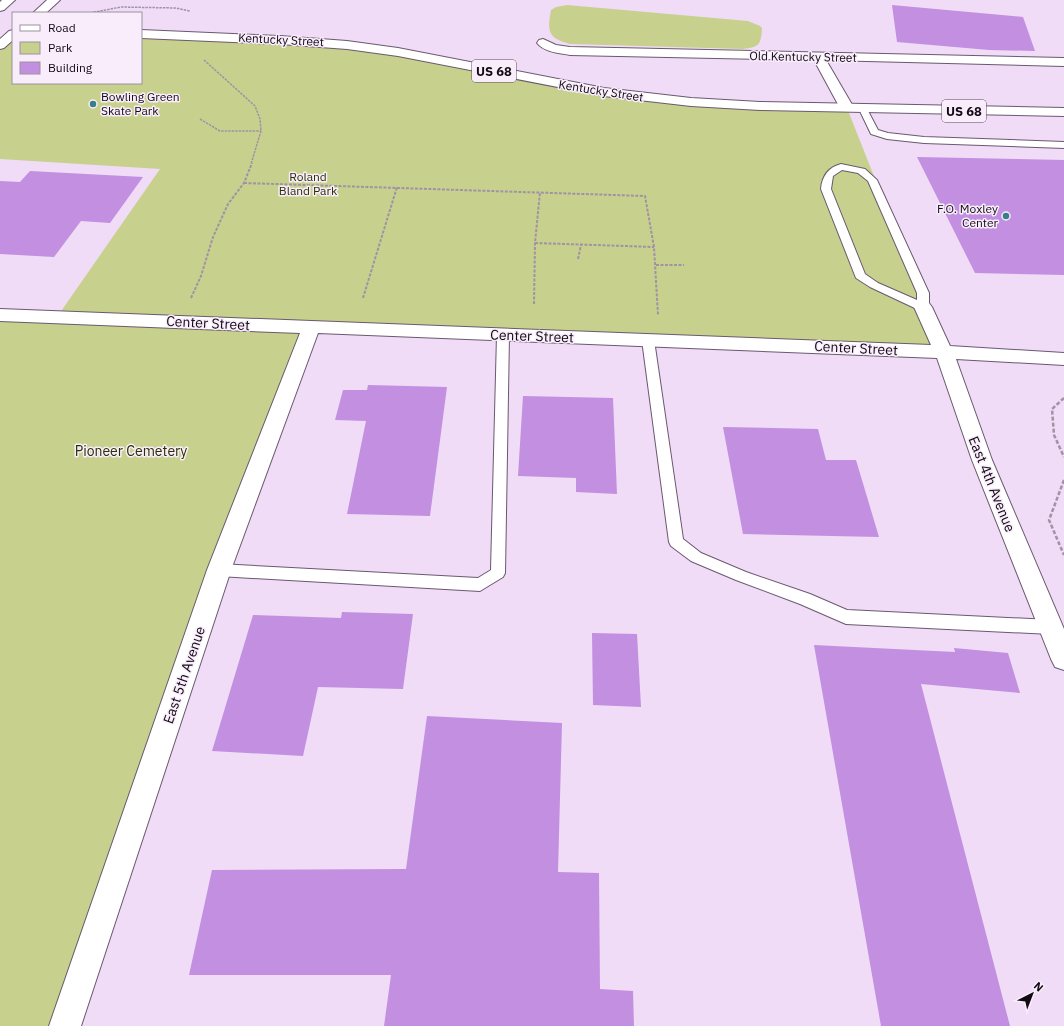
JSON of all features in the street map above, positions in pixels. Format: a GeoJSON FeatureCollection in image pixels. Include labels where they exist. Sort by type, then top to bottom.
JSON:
{"type":"FeatureCollection","features":[{"type":"Feature","properties":{"kind":"street"},"geometry":{"type":"LineString","coordinates":[[0,8],[10,0]]}},
{"type":"Feature","properties":{"kind":"street"},"geometry":{"type":"LineString","coordinates":[[40,12],[54,0]]}},
{"type":"Feature","properties":{"kind":"street"},"geometry":{"type":"LineString","coordinates":[[0,28],[12,33]]}},
{"type":"Feature","properties":{"kind":"street"},"geometry":{"type":"LineString","coordinates":[[0,33],[12,33]]}},
{"type":"Feature","properties":{"kind":"street"},"geometry":{"type":"LineString","coordinates":[[0,45],[12,34]]}},
{"type":"Feature","properties":{"kind":"street","name":"Kentucky Street"},"geometry":{"type":"LineString","coordinates":[[142,34],[280,40],[347,45],[398,52],[562,85],[624,95],[727,105],[1064,112]]}},
{"type":"Feature","properties":{"kind":"street","name":"Old Kentucky Street"},"geometry":{"type":"LineString","coordinates":[[543,43],[553,48],[570,51],[1064,62]]}},
{"type":"Feature","properties":{"kind":"street"},"geometry":{"type":"LineString","coordinates":[[818,57],[847,108]]}},
{"type":"Feature","properties":{"kind":"street","name":"East 4th Avenue"},"geometry":{"type":"LineString","coordinates":[[923,307],[944,353],[982,460],[1064,659]]}},
{"type":"Feature","properties":{"kind":"street","name":"Center Street"},"geometry":{"type":"LineString","coordinates":[[0,315],[654,340],[1064,359]]}},
{"type":"Feature","properties":{"kind":"street","name":"East 5th Avenue"},"geometry":{"type":"LineString","coordinates":[[65,1026],[219,570],[311,328]]}},
{"type":"Feature","properties":{"kind":"lane"},"geometry":{"type":"LineString","coordinates":[[863,109],[874,132],[887,136],[924,140],[1064,145]]}},
{"type":"Feature","properties":{"kind":"lane"},"geometry":{"type":"LineString","coordinates":[[841,167],[855,168],[866,173],[872,180],[923,293],[923,307],[874,285],[860,276],[826,189],[826,181],[831,171],[841,167]]}},
{"type":"Feature","properties":{"kind":"lane"},"geometry":{"type":"LineString","coordinates":[[219,570],[480,585],[498,573],[503,335]]}},
{"type":"Feature","properties":{"kind":"lane"},"geometry":{"type":"LineString","coordinates":[[654,340],[676,542],[696,557],[741,576],[805,599],[846,617],[1051,628]]}},
{"type":"Feature","properties":{"kind":"path"},"geometry":{"type":"LineString","coordinates":[[180,322],[201,276],[212,237],[228,204],[244,182],[249,172],[261,131],[260,119],[255,106],[200,57]]}},
{"type":"Feature","properties":{"kind":"path"},"geometry":{"type":"LineString","coordinates":[[200,119],[220,131],[261,131]]}},
{"type":"Feature","properties":{"kind":"path"},"geometry":{"type":"LineString","coordinates":[[244,182],[644,196],[656,265],[657,308],[654,340]]}},
{"type":"Feature","properties":{"kind":"path"},"geometry":{"type":"LineString","coordinates":[[363,298],[397,187]]}},
{"type":"Feature","properties":{"kind":"path"},"geometry":{"type":"LineString","coordinates":[[534,304],[535,243],[540,192]]}},
{"type":"Feature","properties":{"kind":"path"},"geometry":{"type":"LineString","coordinates":[[535,243],[654,248]]}},
{"type":"Feature","properties":{"kind":"path"},"geometry":{"type":"LineString","coordinates":[[578,260],[581,245]]}},
{"type":"Feature","properties":{"kind":"path"},"geometry":{"type":"LineString","coordinates":[[656,265],[684,265]]}},
{"type":"Feature","properties":{"kind":"path"},"geometry":{"type":"LineString","coordinates":[[1064,398],[1052,409],[1054,435],[1064,457]]}},
{"type":"Feature","properties":{"kind":"path"},"geometry":{"type":"LineString","coordinates":[[1064,480],[1049,520],[1064,555]]}},
{"type":"Feature","properties":{"kind":"green space"},"geometry":{"type":"Polygon","coordinates":[[[567,5],[748,21],[762,28],[761,38],[760,42],[756,46],[743,49],[570,44],[557,39],[553,36],[549,29],[551,10],[556,7],[567,5]]]}},
{"type":"Feature","properties":{"kind":"green space","name":"Roland Bland Park"},"geometry":{"type":"Polygon","coordinates":[[[12,35],[12,84],[142,84],[142,35],[322,42],[660,100],[847,108],[944,353],[311,328],[67,1026],[0,1026],[0,314],[57,317],[160,169],[0,159],[0,45],[12,35]]]}},
{"type":"Feature","properties":{"kind":"building"},"geometry":{"type":"Polygon","coordinates":[[[892,5],[1023,17],[1035,51],[989,50],[897,42],[892,5]]]}},
{"type":"Feature","properties":{"kind":"building","name":"F.O. Moxley Center"},"geometry":{"type":"Polygon","coordinates":[[[917,157],[1064,160],[1064,275],[975,273],[917,157]]]}},
{"type":"Feature","properties":{"kind":"building"},"geometry":{"type":"Polygon","coordinates":[[[30,171],[143,177],[110,223],[81,221],[54,257],[0,254],[0,181],[20,182],[30,171]]]}},
{"type":"Feature","properties":{"kind":"building"},"geometry":{"type":"Polygon","coordinates":[[[368,385],[447,387],[430,516],[347,514],[366,421],[335,420],[343,390],[367,390],[368,385]]]}},
{"type":"Feature","properties":{"kind":"building"},"geometry":{"type":"Polygon","coordinates":[[[523,396],[613,398],[617,494],[576,492],[576,478],[518,476],[523,396]]]}},
{"type":"Feature","properties":{"kind":"building"},"geometry":{"type":"Polygon","coordinates":[[[723,427],[818,429],[826,460],[856,460],[879,537],[743,534],[723,427]]]}},
{"type":"Feature","properties":{"kind":"building"},"geometry":{"type":"Polygon","coordinates":[[[342,612],[413,614],[403,689],[318,687],[303,756],[212,751],[253,615],[341,618],[342,612]]]}},
{"type":"Feature","properties":{"kind":"building"},"geometry":{"type":"Polygon","coordinates":[[[592,633],[637,634],[641,707],[593,705],[592,633]]]}},
{"type":"Feature","properties":{"kind":"building"},"geometry":{"type":"Polygon","coordinates":[[[814,645],[955,652],[954,648],[1008,653],[1020,693],[921,684],[1010,1026],[881,1026],[814,645]]]}},
{"type":"Feature","properties":{"kind":"building"},"geometry":{"type":"Polygon","coordinates":[[[427,716],[562,723],[558,872],[599,873],[600,989],[633,991],[634,1026],[384,1026],[391,975],[189,975],[212,870],[406,869],[427,716]]]}},
{"type":"Feature","properties":{"kind":"place","name":"Bowling Green Skate Park"},"geometry":{"type":"Point","coordinates":[93,104]}},
{"type":"Feature","properties":{"kind":"place","name":"F.O. Moxley Center"},"geometry":{"type":"Point","coordinates":[1006,216]}},
{"type":"Feature","properties":{"kind":"park label","name":"Pioneer Cemetery"},"geometry":{"type":"Point","coordinates":[131,451]}}]}
